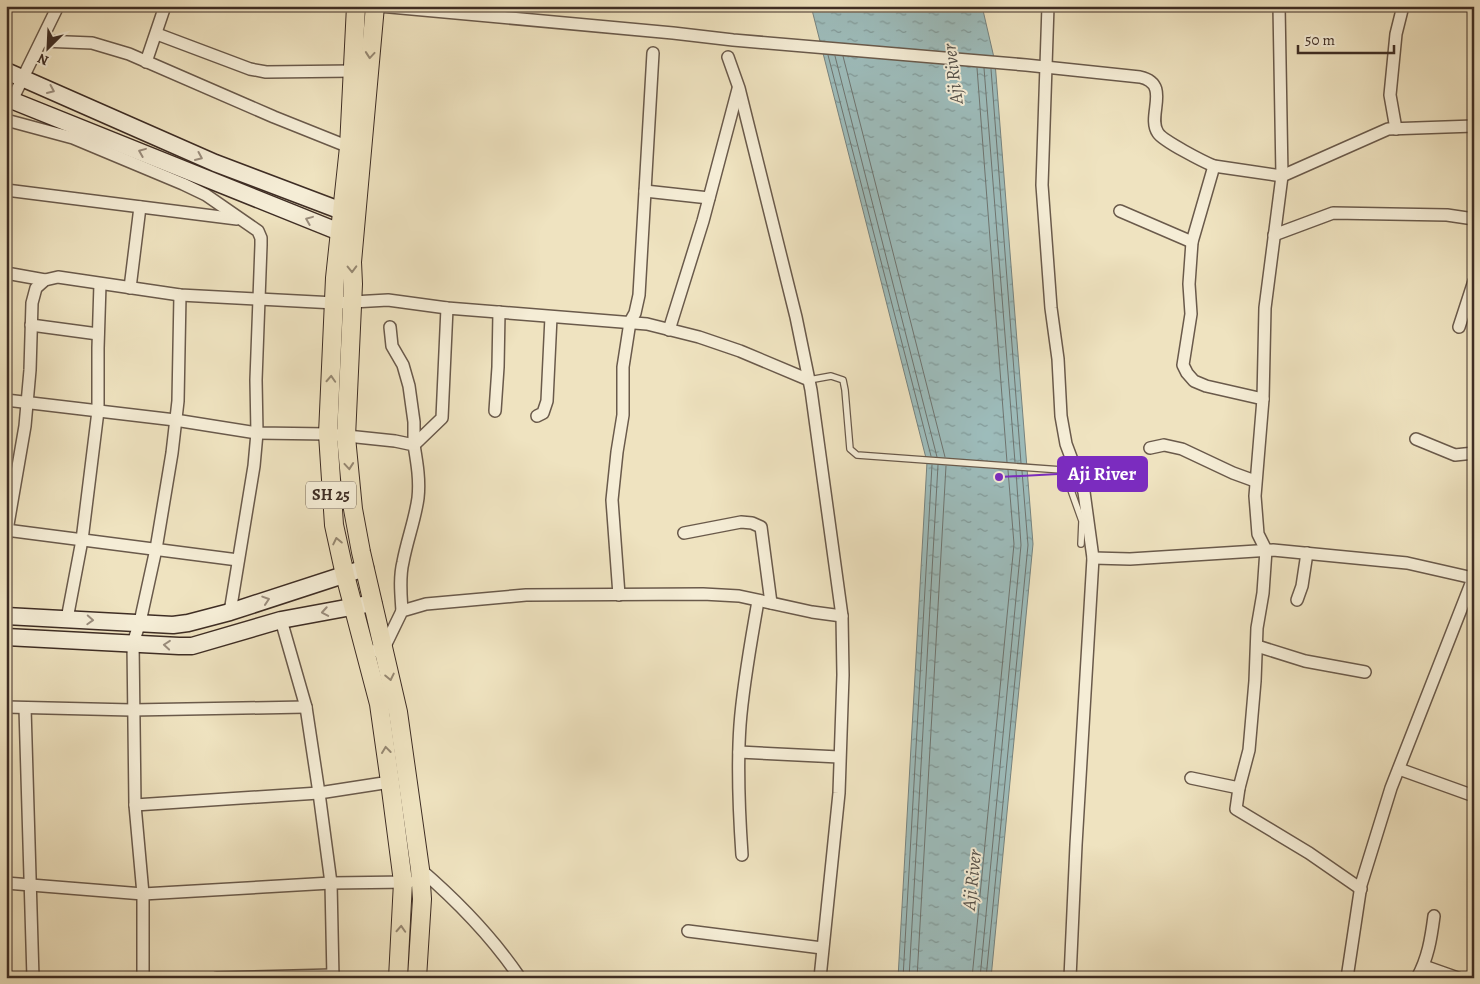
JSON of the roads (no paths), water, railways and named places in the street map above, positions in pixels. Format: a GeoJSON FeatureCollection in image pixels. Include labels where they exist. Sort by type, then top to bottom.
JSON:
{"type":"FeatureCollection","features":[{"type":"Feature","properties":{"kind":"main road","name":"SH 25"},"geometry":{"type":"LineString","coordinates":[[356,6],[349,147],[349,214],[347,235],[335,278],[343,302],[328,434],[334,525],[345,575],[379,704],[403,882],[398,978]]}},
{"type":"Feature","properties":{"kind":"main road"},"geometry":{"type":"LineString","coordinates":[[349,214],[375,6]]}},
{"type":"Feature","properties":{"kind":"main road"},"geometry":{"type":"LineString","coordinates":[[343,302],[346,437],[353,510],[398,712],[420,876],[421,928],[417,978]]}},
{"type":"Feature","properties":{"kind":"street"},"geometry":{"type":"LineString","coordinates":[[58,6],[24,78],[9,99],[347,235]]}},
{"type":"Feature","properties":{"kind":"street"},"geometry":{"type":"LineString","coordinates":[[146,62],[165,6]]}},
{"type":"Feature","properties":{"kind":"street"},"geometry":{"type":"LineString","coordinates":[[379,6],[733,40],[1026,65],[1147,78],[1153,83],[1157,92],[1155,127],[1160,136],[1205,163],[1214,166],[1282,176],[1388,130],[1474,126]]}},
{"type":"Feature","properties":{"kind":"street"},"geometry":{"type":"LineString","coordinates":[[1048,6],[1042,185],[1052,308],[1058,360],[1061,416],[1066,444],[1084,492],[1093,558],[1070,978]]}},
{"type":"Feature","properties":{"kind":"street"},"geometry":{"type":"LineString","coordinates":[[1279,6],[1282,176],[1265,308],[1263,399],[1255,481],[1258,534],[1266,550],[1263,592],[1257,628],[1249,750],[1239,788],[1236,809],[1308,853],[1361,889]]}},
{"type":"Feature","properties":{"kind":"street"},"geometry":{"type":"LineString","coordinates":[[1396,129],[1390,95],[1396,34],[1403,6]]}},
{"type":"Feature","properties":{"kind":"street"},"geometry":{"type":"LineString","coordinates":[[156,34],[266,72],[354,70]]}},
{"type":"Feature","properties":{"kind":"street"},"geometry":{"type":"LineString","coordinates":[[42,41],[92,43],[129,54],[274,117],[349,147]]}},
{"type":"Feature","properties":{"kind":"street"},"geometry":{"type":"LineString","coordinates":[[619,595],[612,500],[623,415],[623,367],[630,322],[635,313],[639,295],[653,53]]}},
{"type":"Feature","properties":{"kind":"street"},"geometry":{"type":"LineString","coordinates":[[728,57],[739,88],[796,317],[809,380],[842,616],[843,675],[839,793],[820,978]]}},
{"type":"Feature","properties":{"kind":"street"},"geometry":{"type":"LineString","coordinates":[[6,71],[214,164],[349,214]]}},
{"type":"Feature","properties":{"kind":"street"},"geometry":{"type":"LineString","coordinates":[[670,330],[739,88]]}},
{"type":"Feature","properties":{"kind":"street"},"geometry":{"type":"LineString","coordinates":[[6,120],[73,138],[112,153],[206,195],[258,231],[261,238],[256,362],[257,433],[254,466],[230,612]]}},
{"type":"Feature","properties":{"kind":"street"},"geometry":{"type":"LineString","coordinates":[[1214,166],[1192,242],[1188,284],[1191,314],[1183,365],[1187,373],[1194,380],[1206,386],[1263,399]]}},
{"type":"Feature","properties":{"kind":"street"},"geometry":{"type":"LineString","coordinates":[[6,190],[239,219]]}},
{"type":"Feature","properties":{"kind":"street"},"geometry":{"type":"LineString","coordinates":[[645,191],[709,198]]}},
{"type":"Feature","properties":{"kind":"street"},"geometry":{"type":"LineString","coordinates":[[130,288],[140,207]]}},
{"type":"Feature","properties":{"kind":"street"},"geometry":{"type":"LineString","coordinates":[[1120,211],[1192,242]]}},
{"type":"Feature","properties":{"kind":"street"},"geometry":{"type":"LineString","coordinates":[[1274,235],[1333,213],[1447,216],[1474,219]]}},
{"type":"Feature","properties":{"kind":"street"},"geometry":{"type":"LineString","coordinates":[[6,273],[45,280],[58,277],[180,296],[343,302],[388,300],[447,308],[648,324],[740,351],[809,380]]}},
{"type":"Feature","properties":{"kind":"street"},"geometry":{"type":"LineString","coordinates":[[45,280],[36,288],[32,303],[25,426],[7,532],[238,560]]}},
{"type":"Feature","properties":{"kind":"street"},"geometry":{"type":"LineString","coordinates":[[1459,327],[1474,280]]}},
{"type":"Feature","properties":{"kind":"street"},"geometry":{"type":"LineString","coordinates":[[67,618],[82,540],[98,411],[100,284]]}},
{"type":"Feature","properties":{"kind":"street"},"geometry":{"type":"LineString","coordinates":[[143,978],[143,894],[135,805],[132,710],[133,643],[140,622],[156,549],[176,420],[180,296]]}},
{"type":"Feature","properties":{"kind":"street"},"geometry":{"type":"LineString","coordinates":[[414,445],[442,418],[447,308]]}},
{"type":"Feature","properties":{"kind":"street"},"geometry":{"type":"LineString","coordinates":[[495,411],[499,312]]}},
{"type":"Feature","properties":{"kind":"street"},"geometry":{"type":"LineString","coordinates":[[537,416],[543,413],[547,401],[551,317]]}},
{"type":"Feature","properties":{"kind":"street"},"geometry":{"type":"LineString","coordinates":[[31,326],[98,334]]}},
{"type":"Feature","properties":{"kind":"street"},"geometry":{"type":"LineString","coordinates":[[366,653],[384,648],[402,611],[400,580],[418,498],[419,479],[414,445],[414,422],[410,386],[403,364],[392,346],[390,327]]}},
{"type":"Feature","properties":{"kind":"street"},"geometry":{"type":"LineString","coordinates":[[6,400],[176,420],[257,433],[328,434],[396,441],[414,445]]}},
{"type":"Feature","properties":{"kind":"street"},"geometry":{"type":"LineString","coordinates":[[1416,439],[1455,455],[1474,453]]}},
{"type":"Feature","properties":{"kind":"street"},"geometry":{"type":"LineString","coordinates":[[1150,448],[1164,445],[1182,449],[1233,473],[1255,481]]}},
{"type":"Feature","properties":{"kind":"street"},"geometry":{"type":"LineString","coordinates":[[684,533],[741,522],[752,522],[761,527],[770,603]]}},
{"type":"Feature","properties":{"kind":"street"},"geometry":{"type":"LineString","coordinates":[[1093,558],[1130,558],[1266,550],[1407,563],[1473,582],[1380,819],[1361,889],[1347,978]]}},
{"type":"Feature","properties":{"kind":"street"},"geometry":{"type":"LineString","coordinates":[[1297,600],[1302,586],[1307,553]]}},
{"type":"Feature","properties":{"kind":"street"},"geometry":{"type":"LineString","coordinates":[[6,616],[173,625],[188,623],[230,612],[365,568]]}},
{"type":"Feature","properties":{"kind":"street"},"geometry":{"type":"LineString","coordinates":[[402,611],[426,604],[526,594],[702,594],[740,596],[842,616]]}},
{"type":"Feature","properties":{"kind":"street"},"geometry":{"type":"LineString","coordinates":[[742,855],[739,816],[740,725],[758,601]]}},
{"type":"Feature","properties":{"kind":"street"},"geometry":{"type":"LineString","coordinates":[[6,637],[192,646],[281,620],[373,603]]}},
{"type":"Feature","properties":{"kind":"street"},"geometry":{"type":"LineString","coordinates":[[217,978],[333,976],[331,883],[319,793],[306,708],[281,620]]}},
{"type":"Feature","properties":{"kind":"street"},"geometry":{"type":"LineString","coordinates":[[1257,646],[1305,660],[1365,672]]}},
{"type":"Feature","properties":{"kind":"street"},"geometry":{"type":"LineString","coordinates":[[6,707],[132,710],[306,708]]}},
{"type":"Feature","properties":{"kind":"street"},"geometry":{"type":"LineString","coordinates":[[25,708],[33,978]]}},
{"type":"Feature","properties":{"kind":"street"},"geometry":{"type":"LineString","coordinates":[[740,752],[839,757]]}},
{"type":"Feature","properties":{"kind":"street"},"geometry":{"type":"LineString","coordinates":[[1399,769],[1474,796]]}},
{"type":"Feature","properties":{"kind":"street"},"geometry":{"type":"LineString","coordinates":[[1191,778],[1239,788]]}},
{"type":"Feature","properties":{"kind":"street"},"geometry":{"type":"LineString","coordinates":[[135,805],[319,793],[390,782]]}},
{"type":"Feature","properties":{"kind":"street"},"geometry":{"type":"LineString","coordinates":[[6,883],[143,894],[331,883],[403,882],[420,876],[443,889],[483,932],[520,978]]}},
{"type":"Feature","properties":{"kind":"street"},"geometry":{"type":"LineString","coordinates":[[1417,978],[1424,966],[1429,951],[1434,916]]}},
{"type":"Feature","properties":{"kind":"street"},"geometry":{"type":"LineString","coordinates":[[688,931],[822,948]]}},
{"type":"Feature","properties":{"kind":"street"},"geometry":{"type":"LineString","coordinates":[[1424,966],[1458,978]]}},
{"type":"Feature","properties":{"kind":"lane"},"geometry":{"type":"LineString","coordinates":[[809,380],[831,376],[842,380],[846,390],[850,449],[857,455],[1062,470],[1082,521],[1081,544]]}},
{"type":"Feature","properties":{"kind":"water"},"geometry":{"type":"Polygon","coordinates":[[[811,6],[982,6],[995,62],[1033,544],[991,978],[898,978],[927,462],[811,6]]]}},
{"type":"Feature","properties":{"kind":"place","name":"Aji River"},"geometry":{"type":"Point","coordinates":[999,477]}}]}
